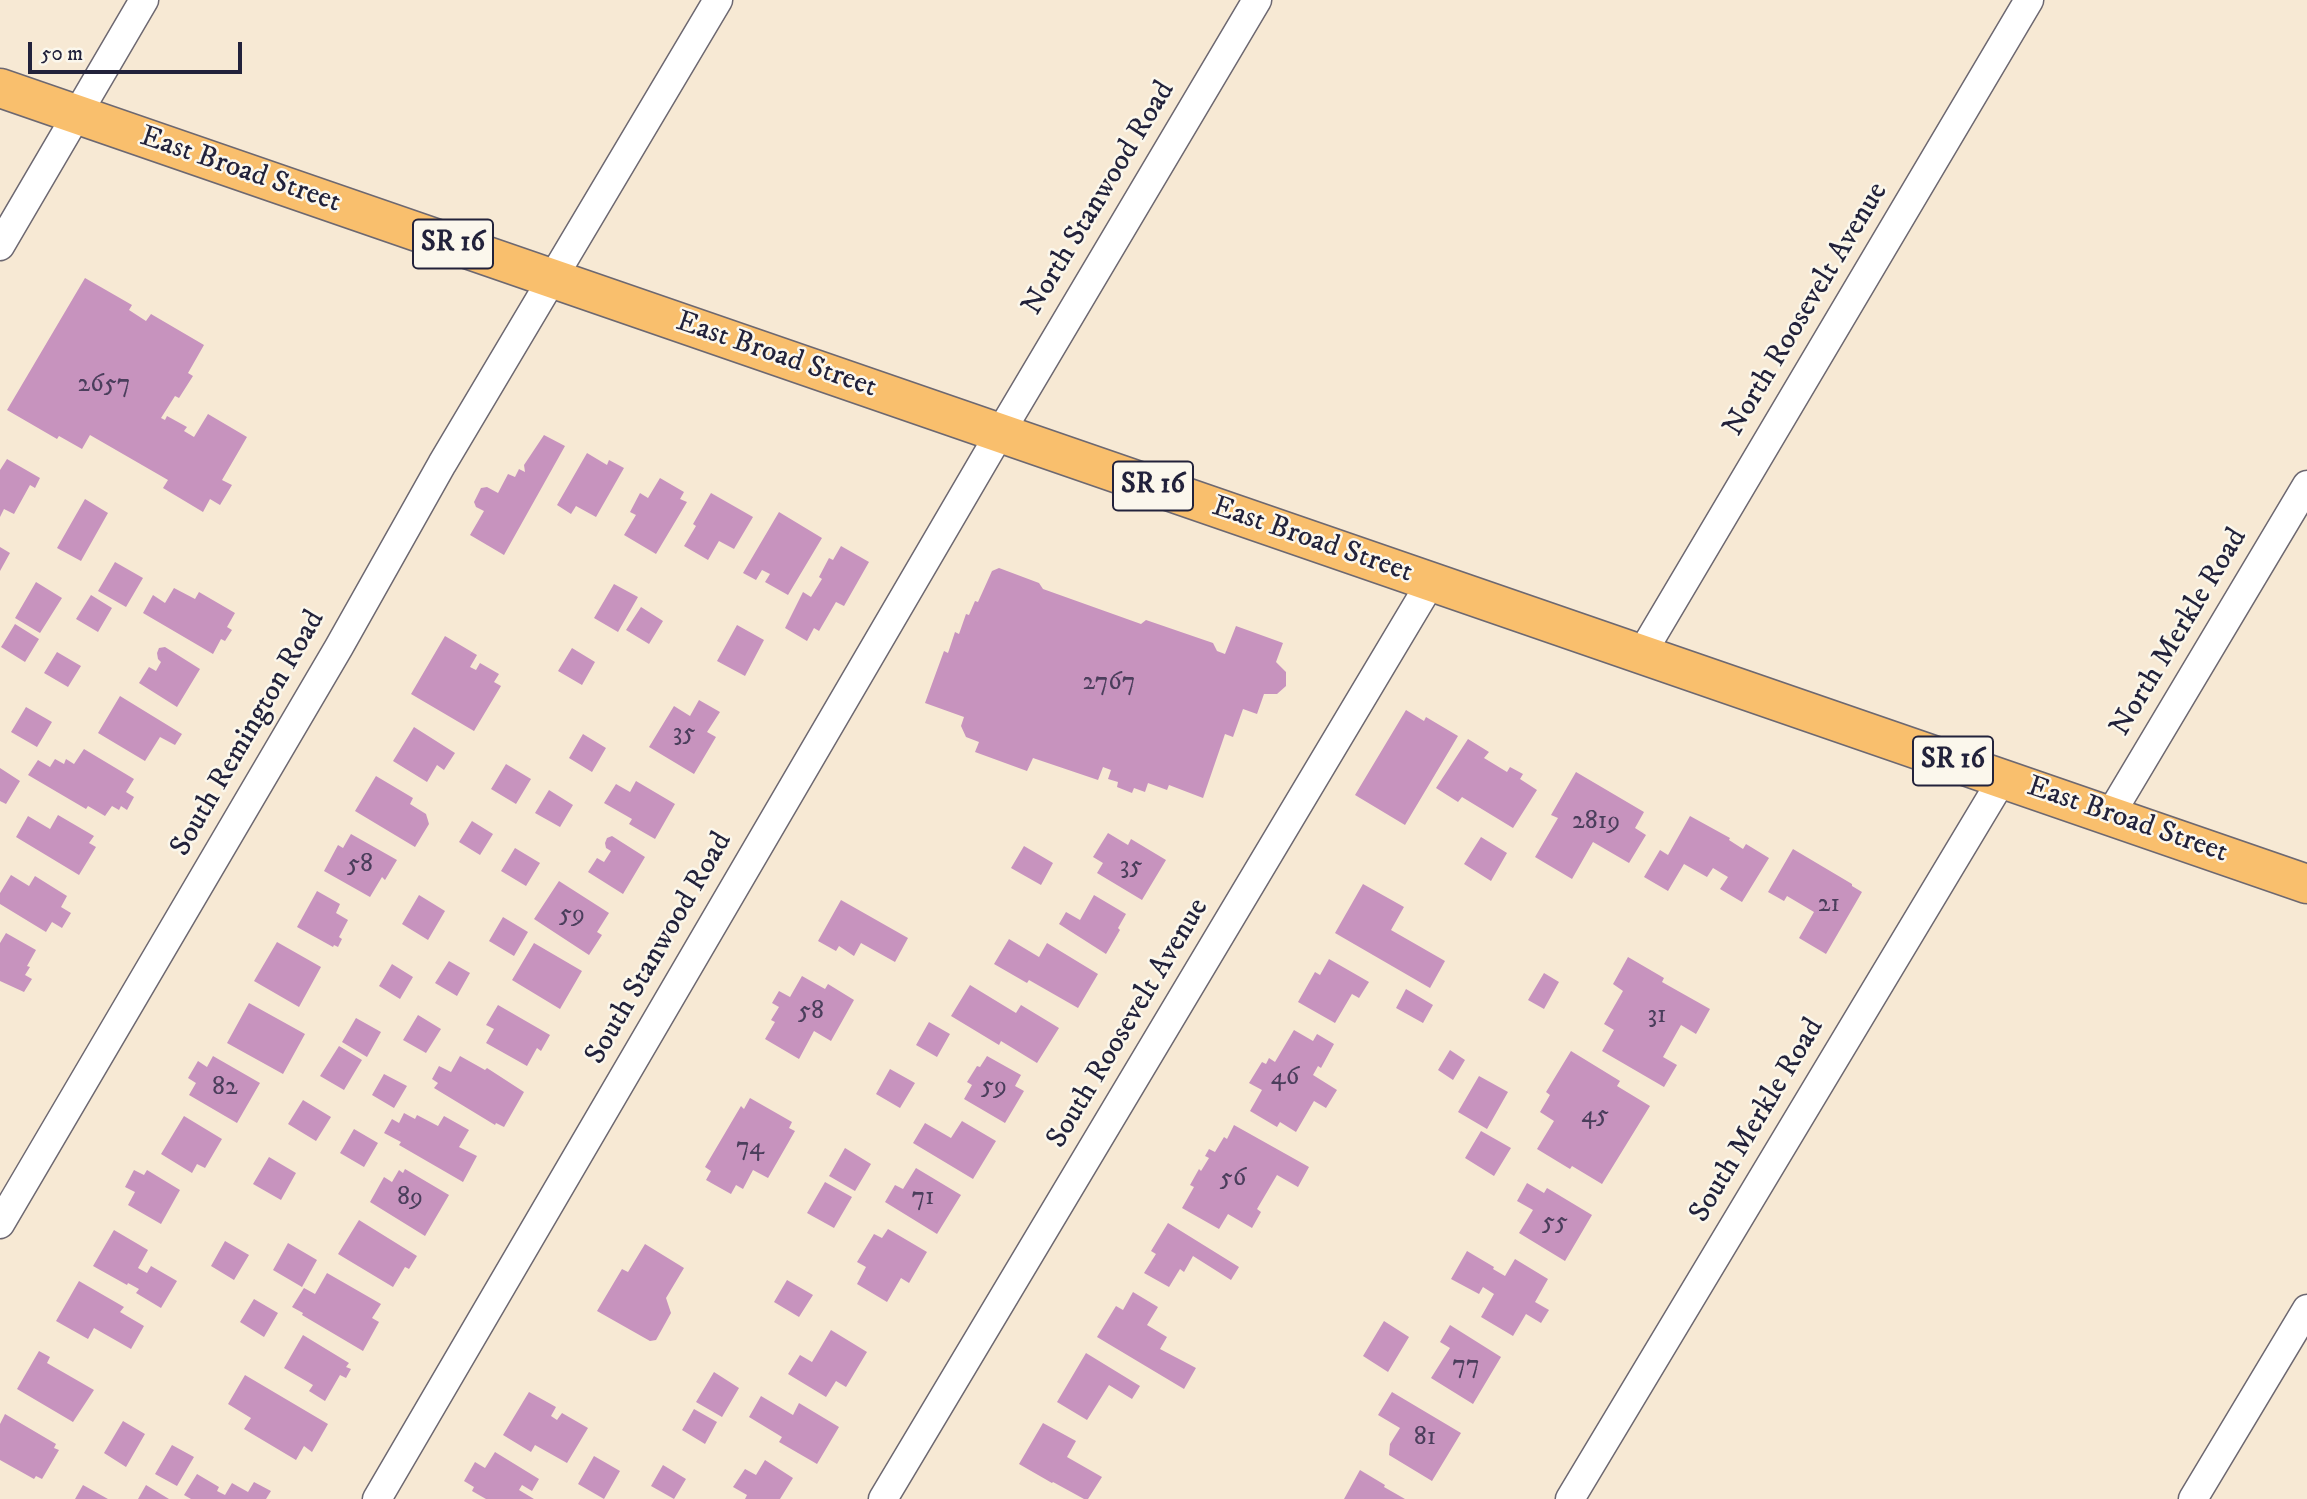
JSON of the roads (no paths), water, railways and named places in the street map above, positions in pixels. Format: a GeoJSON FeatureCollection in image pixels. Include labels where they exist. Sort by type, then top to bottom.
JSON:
{"type":"FeatureCollection","features":[{"type":"Feature","properties":{"kind":"main road","name":"East Broad Street"},"geometry":{"type":"LineString","coordinates":[[0,88],[2307,884]]}},
{"type":"Feature","properties":{"kind":"street"},"geometry":{"type":"LineString","coordinates":[[0,246],[144,0]]}},
{"type":"Feature","properties":{"kind":"street","name":"South Remington Road"},"geometry":{"type":"LineString","coordinates":[[0,1224],[345,636],[442,464],[718,0]]}},
{"type":"Feature","properties":{"kind":"street","name":"North Stanwood Road"},"geometry":{"type":"LineString","coordinates":[[1000,433],[1257,0]]}},
{"type":"Feature","properties":{"kind":"street","name":"North Roosevelt Avenue"},"geometry":{"type":"LineString","coordinates":[[1642,653],[2029,0]]}},
{"type":"Feature","properties":{"kind":"street","name":"South Stanwood Road"},"geometry":{"type":"LineString","coordinates":[[377,1499],[1000,433]]}},
{"type":"Feature","properties":{"kind":"street","name":"North Merkle Road"},"geometry":{"type":"LineString","coordinates":[[2110,815],[2307,485]]}},
{"type":"Feature","properties":{"kind":"street","name":"South Roosevelt Avenue"},"geometry":{"type":"LineString","coordinates":[[883,1499],[1431,582]]}},
{"type":"Feature","properties":{"kind":"street","name":"South Merkle Road"},"geometry":{"type":"LineString","coordinates":[[1570,1499],[2003,778]]}},
{"type":"Feature","properties":{"kind":"street"},"geometry":{"type":"LineString","coordinates":[[2193,1499],[2307,1309]]}}]}
